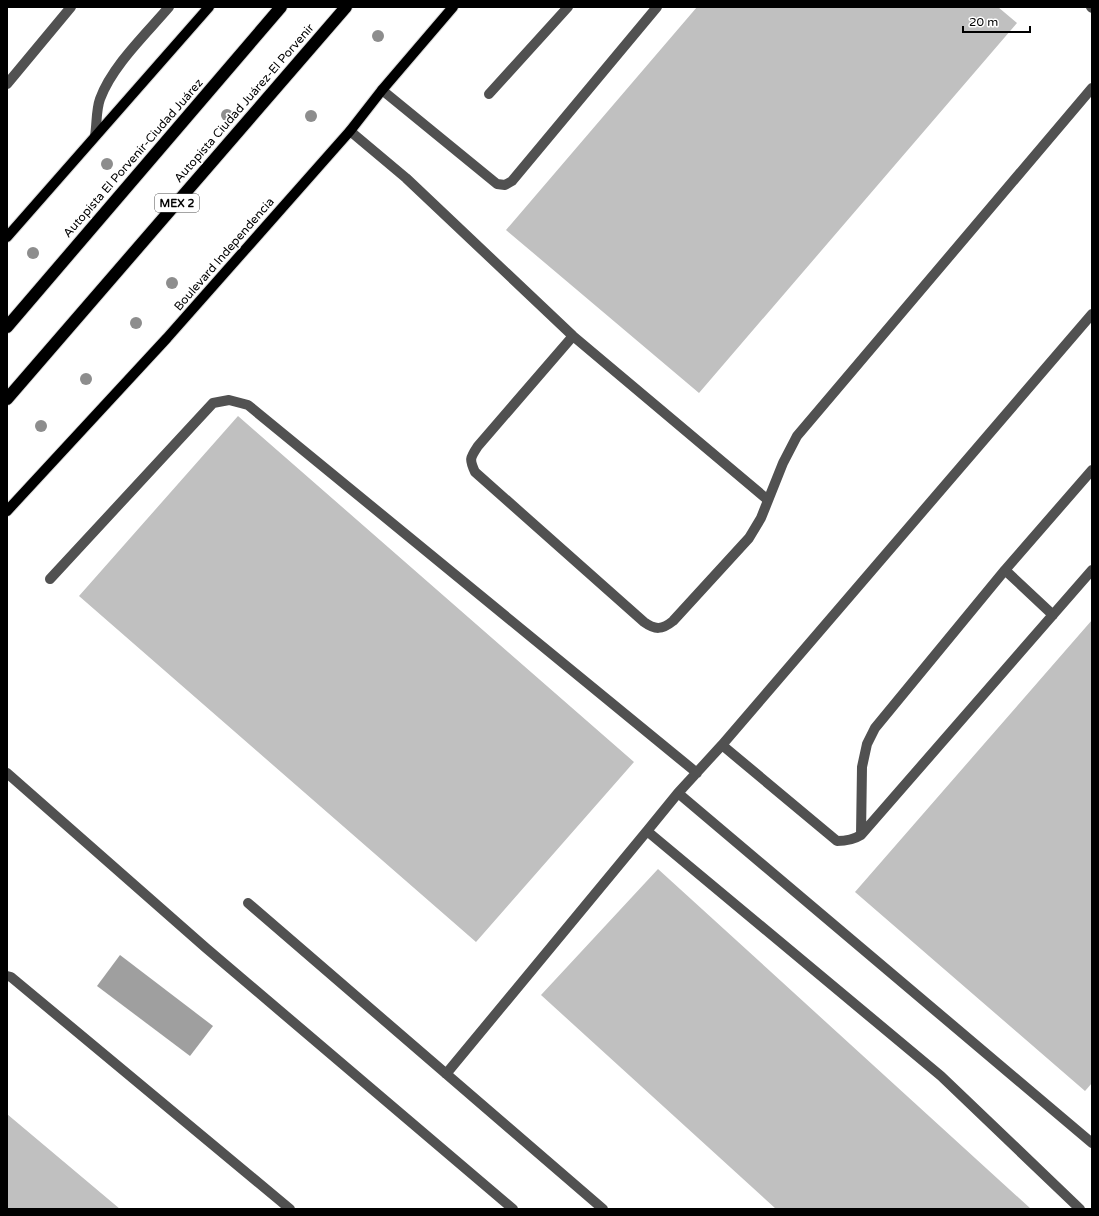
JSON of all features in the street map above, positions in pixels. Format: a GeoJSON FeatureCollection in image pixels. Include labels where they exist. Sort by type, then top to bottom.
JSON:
{"type":"FeatureCollection","features":[{"type":"Feature","properties":{"kind":"highway","name":"Autopista El Porvenir-Ciudad Juárez"},"geometry":{"type":"LineString","coordinates":[[7,327],[281,7]]}},
{"type":"Feature","properties":{"kind":"highway","name":"Autopista Ciudad Juárez-El Porvenir"},"geometry":{"type":"LineString","coordinates":[[7,399],[346,7]]}},
{"type":"Feature","properties":{"kind":"main road"},"geometry":{"type":"LineString","coordinates":[[7,238],[209,7]]}},
{"type":"Feature","properties":{"kind":"main road","name":"Boulevard Independencia"},"geometry":{"type":"LineString","coordinates":[[7,511],[167,338],[350,131],[382,90],[453,7]]}},
{"type":"Feature","properties":{"kind":"street"},"geometry":{"type":"LineString","coordinates":[[7,84],[71,7]]}},
{"type":"Feature","properties":{"kind":"street"},"geometry":{"type":"LineString","coordinates":[[95,136],[100,100],[109,81],[120,64],[169,7]]}},
{"type":"Feature","properties":{"kind":"street"},"geometry":{"type":"LineString","coordinates":[[490,94],[568,7]]}},
{"type":"Feature","properties":{"kind":"street"},"geometry":{"type":"LineString","coordinates":[[382,90],[497,184],[505,185],[512,181],[657,7]]}},
{"type":"Feature","properties":{"kind":"street"},"geometry":{"type":"LineString","coordinates":[[573,336],[478,446],[472,455],[470,462],[475,472],[644,622],[652,628],[666,627],[674,621],[749,538],[762,518],[783,463],[797,436],[1092,88]]}},
{"type":"Feature","properties":{"kind":"street"},"geometry":{"type":"LineString","coordinates":[[350,131],[406,178],[573,336],[768,500]]}},
{"type":"Feature","properties":{"kind":"street"},"geometry":{"type":"LineString","coordinates":[[446,1074],[678,793],[722,745],[1092,314]]}},
{"type":"Feature","properties":{"kind":"street"},"geometry":{"type":"LineString","coordinates":[[50,579],[213,403],[229,400],[248,405],[697,773]]}},
{"type":"Feature","properties":{"kind":"street"},"geometry":{"type":"LineString","coordinates":[[861,835],[862,766],[867,744],[876,728],[1005,570],[1092,470]]}},
{"type":"Feature","properties":{"kind":"street"},"geometry":{"type":"LineString","coordinates":[[1005,570],[1053,615]]}},
{"type":"Feature","properties":{"kind":"street"},"geometry":{"type":"LineString","coordinates":[[722,745],[837,841],[855,839],[861,835],[1092,570]]}},
{"type":"Feature","properties":{"kind":"street"},"geometry":{"type":"LineString","coordinates":[[7,773],[206,948],[512,1209]]}},
{"type":"Feature","properties":{"kind":"street"},"geometry":{"type":"LineString","coordinates":[[678,793],[1092,1143]]}},
{"type":"Feature","properties":{"kind":"street"},"geometry":{"type":"LineString","coordinates":[[647,830],[941,1076],[1080,1209]]}},
{"type":"Feature","properties":{"kind":"street"},"geometry":{"type":"LineString","coordinates":[[248,903],[603,1209]]}},
{"type":"Feature","properties":{"kind":"street"},"geometry":{"type":"LineString","coordinates":[[7,976],[290,1209]]}},
{"type":"Feature","properties":{"kind":"shaded area"},"geometry":{"type":"Polygon","coordinates":[[[120,955],[213,1026],[190,1056],[97,986],[120,955]]]}},
{"type":"Feature","properties":{"kind":"building"},"geometry":{"type":"Polygon","coordinates":[[[697,7],[998,7],[1017,23],[699,393],[506,230],[697,7]]]}},
{"type":"Feature","properties":{"kind":"building"},"geometry":{"type":"Polygon","coordinates":[[[238,416],[634,762],[476,942],[79,596],[238,416]]]}},
{"type":"Feature","properties":{"kind":"building"},"geometry":{"type":"Polygon","coordinates":[[[1092,620],[1092,1083],[1085,1091],[855,892],[1092,620]]]}},
{"type":"Feature","properties":{"kind":"building"},"geometry":{"type":"Polygon","coordinates":[[[658,869],[1031,1209],[776,1209],[541,995],[658,869]]]}},
{"type":"Feature","properties":{"kind":"building"},"geometry":{"type":"Polygon","coordinates":[[[7,1114],[120,1209],[7,1209],[7,1114]]]}}]}
